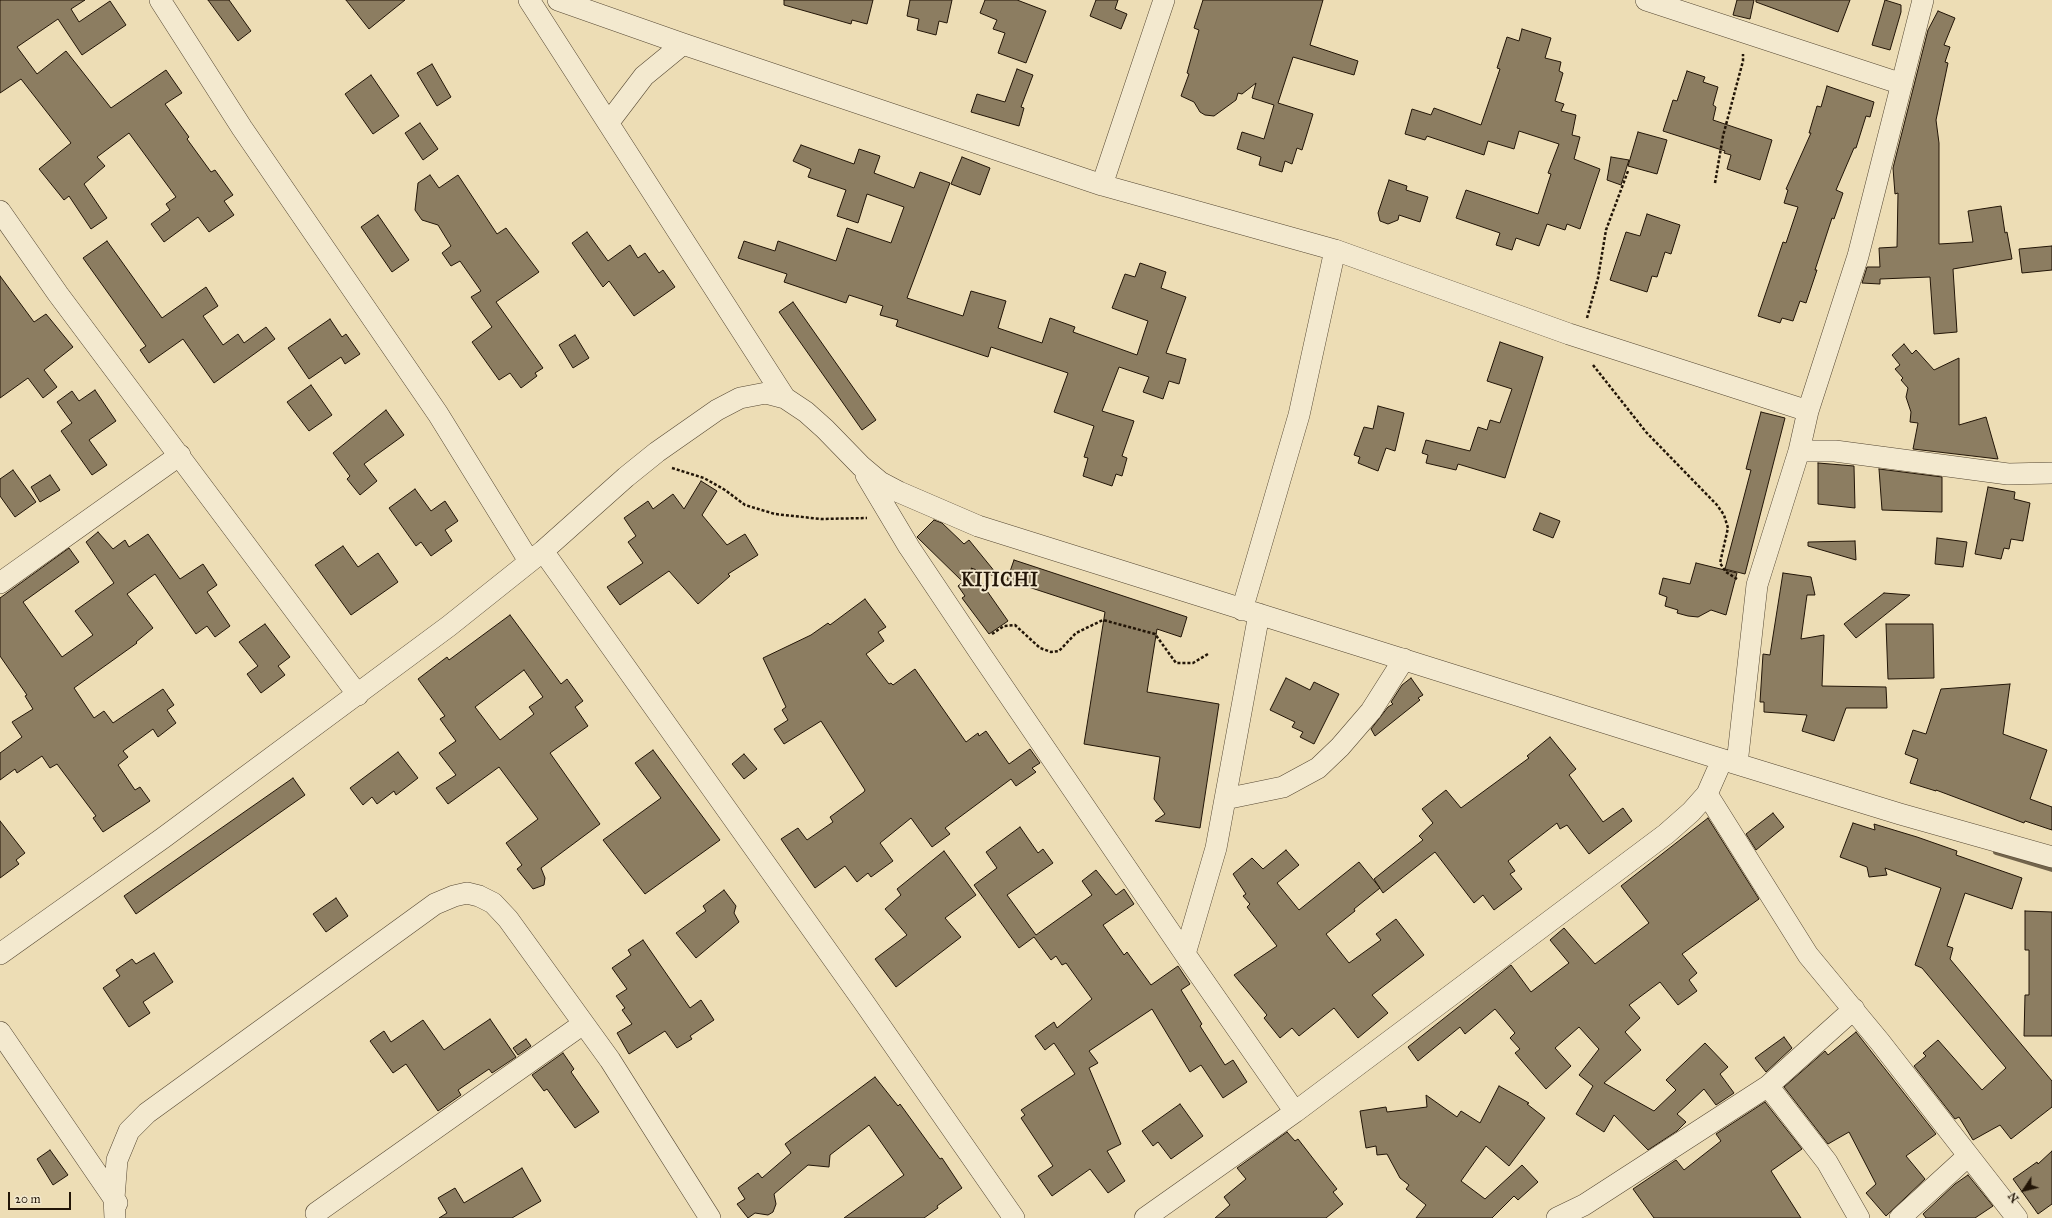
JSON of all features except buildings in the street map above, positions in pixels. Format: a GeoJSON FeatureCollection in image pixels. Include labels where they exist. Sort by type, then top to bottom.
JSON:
{"type":"FeatureCollection","features":[{"type":"Feature","properties":{"kind":"street"},"geometry":{"type":"LineString","coordinates":[[160,0],[242,128],[536,556],[863,1001],[1014,1218]]}},
{"type":"Feature","properties":{"kind":"street"},"geometry":{"type":"LineString","coordinates":[[529,0],[609,122],[785,398]]}},
{"type":"Feature","properties":{"kind":"street"},"geometry":{"type":"LineString","coordinates":[[558,0],[683,44],[1102,185],[1335,250],[1576,336],[1808,411]]}},
{"type":"Feature","properties":{"kind":"street"},"geometry":{"type":"LineString","coordinates":[[1102,185],[1164,0]]}},
{"type":"Feature","properties":{"kind":"street"},"geometry":{"type":"LineString","coordinates":[[1646,0],[1902,84]]}},
{"type":"Feature","properties":{"kind":"street"},"geometry":{"type":"LineString","coordinates":[[1144,1218],[1295,1112],[1654,843],[1691,812],[1707,794],[1730,762],[1756,585],[1799,451],[1808,411],[1858,256],[1923,0]]}},
{"type":"Feature","properties":{"kind":"street"},"geometry":{"type":"LineString","coordinates":[[609,122],[644,76],[683,44]]}},
{"type":"Feature","properties":{"kind":"street"},"geometry":{"type":"LineString","coordinates":[[0,211],[58,294],[180,455],[358,695]]}},
{"type":"Feature","properties":{"kind":"street"},"geometry":{"type":"LineString","coordinates":[[1185,954],[1216,848],[1225,799],[1250,612],[1299,415],[1335,250]]}},
{"type":"Feature","properties":{"kind":"street"},"geometry":{"type":"LineString","coordinates":[[0,954],[163,838],[358,695],[449,626],[536,556],[649,459],[717,410],[740,398],[766,393],[785,398],[800,408],[825,429],[861,466],[880,482],[899,492],[978,526],[1730,762],[1900,814],[2052,857]]}},
{"type":"Feature","properties":{"kind":"street"},"geometry":{"type":"LineString","coordinates":[[1799,451],[1835,451],[2008,474],[2052,473]]}},
{"type":"Feature","properties":{"kind":"street"},"geometry":{"type":"LineString","coordinates":[[0,583],[180,455]]}},
{"type":"Feature","properties":{"kind":"street"},"geometry":{"type":"LineString","coordinates":[[861,466],[909,548],[1185,954],[1295,1112]]}},
{"type":"Feature","properties":{"kind":"street"},"geometry":{"type":"LineString","coordinates":[[1225,799],[1283,787],[1318,768],[1340,747],[1371,711],[1404,659]]}},
{"type":"Feature","properties":{"kind":"street"},"geometry":{"type":"LineString","coordinates":[[1707,794],[1808,955],[1854,1009],[2017,1218]]}},
{"type":"Feature","properties":{"kind":"street"},"geometry":{"type":"LineString","coordinates":[[115,1208],[117,1160],[129,1131],[147,1113],[429,908],[454,896],[467,893],[493,903],[503,914],[614,1066],[710,1218]]}},
{"type":"Feature","properties":{"kind":"street"},"geometry":{"type":"LineString","coordinates":[[1558,1218],[1584,1205],[1768,1086],[1854,1009]]}},
{"type":"Feature","properties":{"kind":"street"},"geometry":{"type":"LineString","coordinates":[[316,1213],[583,1024]]}},
{"type":"Feature","properties":{"kind":"street"},"geometry":{"type":"LineString","coordinates":[[0,1032],[115,1208],[129,1218]]}},
{"type":"Feature","properties":{"kind":"street"},"geometry":{"type":"LineString","coordinates":[[1768,1086],[1827,1162],[1859,1218]]}},
{"type":"Feature","properties":{"kind":"street"},"geometry":{"type":"LineString","coordinates":[[1900,1218],[1968,1156]]}},
{"type":"Feature","properties":{"kind":"path"},"geometry":{"type":"LineString","coordinates":[[1715,182],[1725,130],[1743,61],[1742,32]]}},
{"type":"Feature","properties":{"kind":"path"},"geometry":{"type":"LineString","coordinates":[[1628,171],[1606,230],[1598,278],[1576,336],[1646,432],[1717,505],[1724,516],[1728,528],[1720,563],[1726,572],[1732,577],[1756,585]]}},
{"type":"Feature","properties":{"kind":"path"},"geometry":{"type":"LineString","coordinates":[[649,459],[704,478],[725,490],[745,505],[775,514],[821,519],[891,516]]}},
{"type":"Feature","properties":{"kind":"path"},"geometry":{"type":"LineString","coordinates":[[980,653],[990,635],[1004,626],[1015,625],[1040,648],[1051,652],[1059,651],[1076,633],[1103,620],[1155,634],[1176,663],[1193,663],[1208,654]]}},
{"type":"Feature","properties":{"kind":"waterway"},"geometry":{"type":"LineString","coordinates":[[1996,852],[2052,869]]}},
{"type":"Feature","properties":{"kind":"district","name":"KIJICHI"},"geometry":{"type":"Point","coordinates":[1000,582]}}]}
